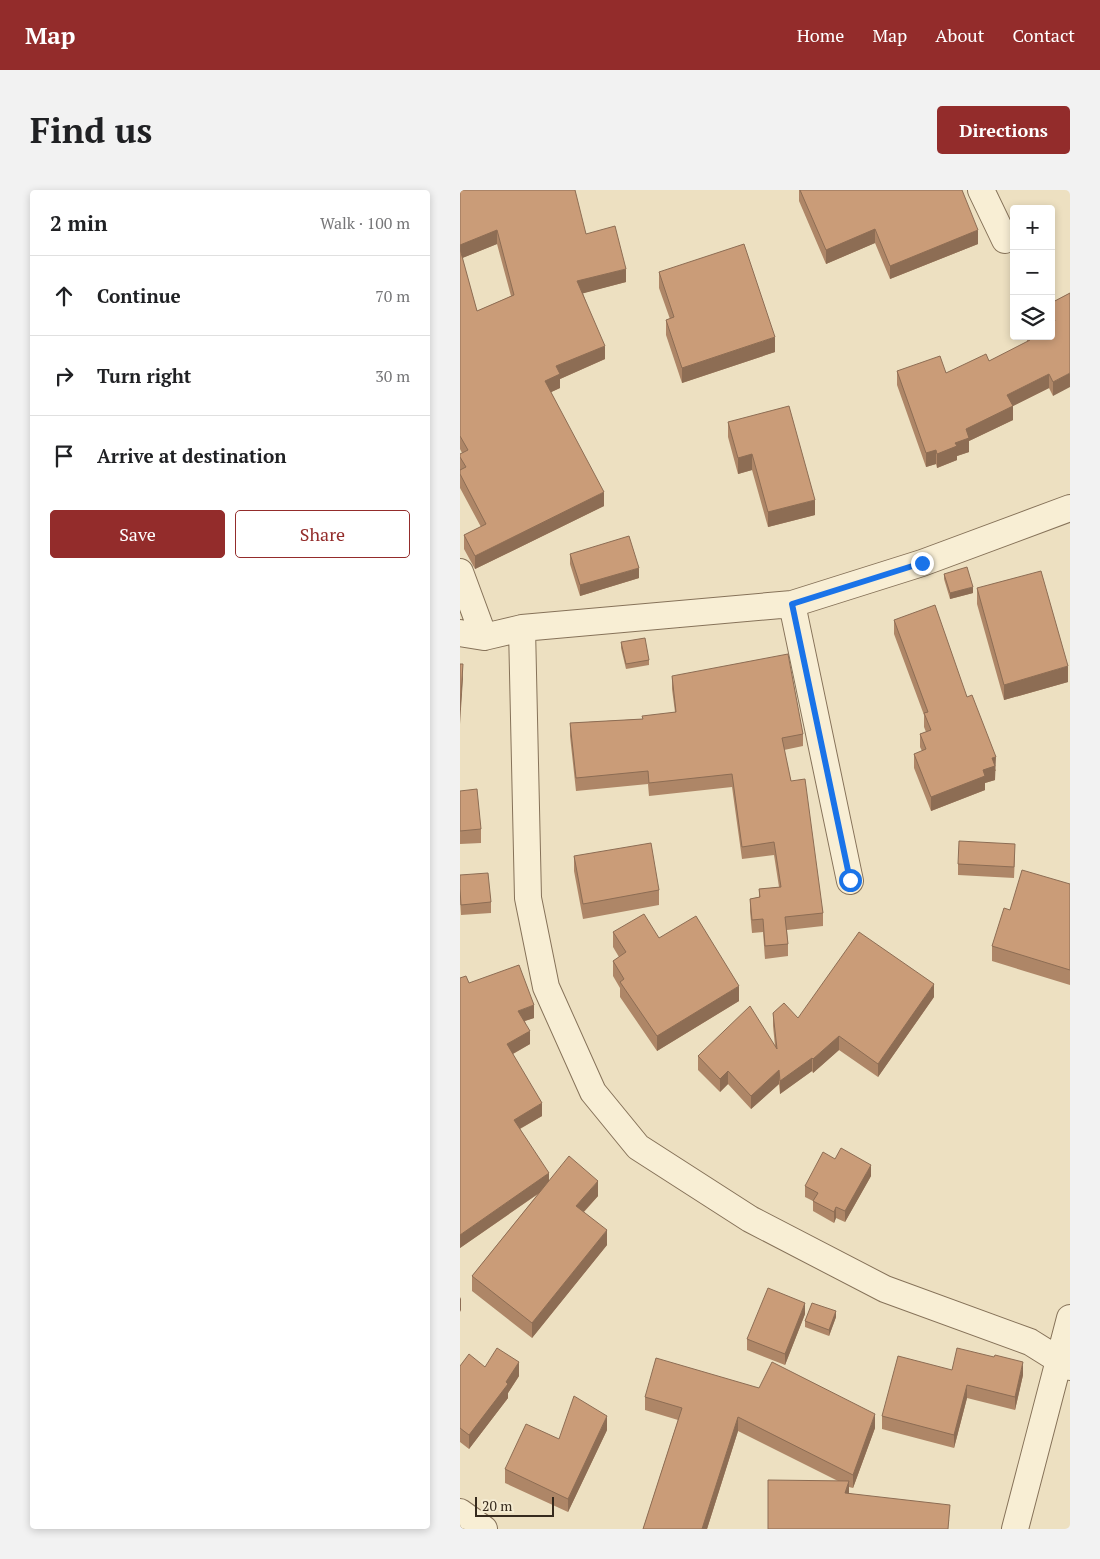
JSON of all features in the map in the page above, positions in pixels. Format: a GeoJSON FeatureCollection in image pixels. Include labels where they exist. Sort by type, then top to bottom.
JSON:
{"type":"FeatureCollection","features":[{"type":"Feature","properties":{"kind":"street"},"geometry":{"type":"LineString","coordinates":[[981,190],[1005,240]]}},
{"type":"Feature","properties":{"kind":"street"},"geometry":{"type":"LineString","coordinates":[[460,572],[472,635],[522,628],[792,604],[922,563],[1070,508]]}},
{"type":"Feature","properties":{"kind":"street"},"geometry":{"type":"LineString","coordinates":[[792,604],[850,880]]}},
{"type":"Feature","properties":{"kind":"street"},"geometry":{"type":"LineString","coordinates":[[522,628],[528,898],[546,987],[593,1092],[638,1147],[750,1219],[885,1289],[1030,1342],[1064,1364]]}},
{"type":"Feature","properties":{"kind":"street"},"geometry":{"type":"LineString","coordinates":[[1016,1529],[1064,1364],[1070,1318]]}},
{"type":"Feature","properties":{"kind":"street"},"geometry":{"type":"LineString","coordinates":[[460,1512],[484,1529]]}},
{"type":"Feature","properties":{"kind":"building"},"geometry":{"type":"Polygon","coordinates":[[[460,190],[575,190],[586,234],[615,226],[626,269],[577,281],[605,346],[556,366],[560,374],[545,381],[604,492],[475,556],[464,535],[486,524],[460,474],[460,470],[466,467],[460,454],[468,450],[460,436],[460,249],[477,311],[514,295],[497,230],[460,245],[460,190]]]}},
{"type":"Feature","properties":{"kind":"building"},"geometry":{"type":"Polygon","coordinates":[[[800,190],[962,190],[978,230],[890,266],[875,229],[826,250],[800,190]]]}},
{"type":"Feature","properties":{"kind":"building"},"geometry":{"type":"Polygon","coordinates":[[[744,244],[775,337],[682,368],[666,320],[674,317],[659,272],[744,244]]]}},
{"type":"Feature","properties":{"kind":"building"},"geometry":{"type":"Polygon","coordinates":[[[1070,293],[1070,373],[1053,382],[1049,374],[1007,395],[1013,406],[966,429],[969,438],[955,443],[957,446],[937,454],[936,450],[926,453],[897,371],[940,356],[946,373],[986,354],[989,361],[1030,340],[1055,340],[1055,301],[1070,293]]]}},
{"type":"Feature","properties":{"kind":"building"},"geometry":{"type":"Polygon","coordinates":[[[789,406],[815,500],[768,512],[752,454],[738,458],[728,422],[789,406]]]}},
{"type":"Feature","properties":{"kind":"building"},"geometry":{"type":"Polygon","coordinates":[[[629,536],[639,568],[580,585],[570,554],[629,536]]]}},
{"type":"Feature","properties":{"kind":"building"},"geometry":{"type":"Polygon","coordinates":[[[967,567],[973,587],[950,593],[944,574],[967,567]]]}},
{"type":"Feature","properties":{"kind":"building"},"geometry":{"type":"Polygon","coordinates":[[[1041,571],[1068,666],[1004,685],[977,588],[1041,571]]]}},
{"type":"Feature","properties":{"kind":"building"},"geometry":{"type":"Polygon","coordinates":[[[935,605],[967,697],[972,695],[996,757],[992,758],[995,766],[983,770],[985,776],[931,797],[914,754],[926,749],[920,734],[931,730],[924,713],[928,712],[894,620],[935,605]]]}},
{"type":"Feature","properties":{"kind":"building"},"geometry":{"type":"Polygon","coordinates":[[[645,638],[649,660],[626,664],[621,642],[645,638]]]}},
{"type":"Feature","properties":{"kind":"building"},"geometry":{"type":"Polygon","coordinates":[[[788,654],[803,734],[782,738],[791,781],[805,779],[823,913],[785,917],[788,944],[765,946],[763,919],[752,920],[750,899],[760,897],[759,889],[781,887],[774,842],[742,847],[732,774],[649,783],[648,771],[576,778],[570,723],[643,719],[642,716],[676,712],[672,676],[788,654]]]}},
{"type":"Feature","properties":{"kind":"building"},"geometry":{"type":"Polygon","coordinates":[[[460,664],[463,664],[460,710],[460,664]]]}},
{"type":"Feature","properties":{"kind":"building"},"geometry":{"type":"Polygon","coordinates":[[[477,789],[481,829],[460,831],[460,791],[477,789]]]}},
{"type":"Feature","properties":{"kind":"building"},"geometry":{"type":"Polygon","coordinates":[[[959,841],[1015,844],[1014,867],[958,864],[959,841]]]}},
{"type":"Feature","properties":{"kind":"building"},"geometry":{"type":"Polygon","coordinates":[[[651,843],[659,890],[583,904],[574,856],[651,843]]]}},
{"type":"Feature","properties":{"kind":"building"},"geometry":{"type":"Polygon","coordinates":[[[1022,870],[1070,884],[1070,970],[992,946],[1004,908],[1010,910],[1022,870]]]}},
{"type":"Feature","properties":{"kind":"building"},"geometry":{"type":"Polygon","coordinates":[[[488,873],[491,902],[461,905],[460,875],[488,873]]]}},
{"type":"Feature","properties":{"kind":"building"},"geometry":{"type":"Polygon","coordinates":[[[644,914],[659,938],[696,916],[739,986],[657,1036],[620,982],[624,979],[613,961],[626,952],[613,932],[644,914]]]}},
{"type":"Feature","properties":{"kind":"building"},"geometry":{"type":"Polygon","coordinates":[[[859,932],[934,984],[878,1064],[839,1036],[813,1059],[780,1081],[779,1070],[751,1096],[728,1071],[720,1079],[698,1056],[750,1006],[777,1049],[773,1013],[784,1003],[798,1018],[859,932]]]}},
{"type":"Feature","properties":{"kind":"building"},"geometry":{"type":"Polygon","coordinates":[[[519,965],[534,1005],[518,1011],[530,1031],[507,1044],[542,1103],[514,1120],[549,1173],[460,1235],[460,978],[466,976],[469,983],[519,965]]]}},
{"type":"Feature","properties":{"kind":"building"},"geometry":{"type":"Polygon","coordinates":[[[841,1148],[871,1165],[845,1211],[836,1207],[834,1212],[813,1201],[818,1193],[805,1186],[823,1152],[835,1159],[841,1148]]]}},
{"type":"Feature","properties":{"kind":"building"},"geometry":{"type":"Polygon","coordinates":[[[569,1156],[598,1181],[576,1206],[607,1230],[532,1323],[472,1276],[569,1156]]]}},
{"type":"Feature","properties":{"kind":"building"},"geometry":{"type":"Polygon","coordinates":[[[768,1288],[805,1303],[785,1354],[747,1339],[768,1288]]]}},
{"type":"Feature","properties":{"kind":"building"},"geometry":{"type":"Polygon","coordinates":[[[812,1303],[836,1311],[829,1330],[805,1321],[812,1303]]]}},
{"type":"Feature","properties":{"kind":"building"},"geometry":{"type":"Polygon","coordinates":[[[497,1348],[519,1362],[506,1382],[508,1384],[469,1435],[460,1428],[460,1366],[469,1354],[485,1367],[497,1348]]]}},
{"type":"Feature","properties":{"kind":"building"},"geometry":{"type":"Polygon","coordinates":[[[957,1348],[1023,1362],[1015,1397],[967,1385],[954,1435],[882,1416],[898,1356],[952,1370],[957,1348]]]}},
{"type":"Feature","properties":{"kind":"building"},"geometry":{"type":"Polygon","coordinates":[[[656,1358],[759,1388],[772,1362],[875,1414],[853,1475],[738,1417],[702,1529],[643,1529],[682,1408],[645,1397],[656,1358]]]}},
{"type":"Feature","properties":{"kind":"building"},"geometry":{"type":"Polygon","coordinates":[[[574,1396],[607,1416],[568,1499],[505,1469],[526,1424],[559,1439],[574,1396]]]}},
{"type":"Feature","properties":{"kind":"building"},"geometry":{"type":"Polygon","coordinates":[[[768,1480],[849,1481],[845,1493],[950,1505],[948,1529],[768,1529],[768,1480]]]}},
{"type":"Feature","properties":{"kind":"route"},"geometry":{"type":"LineString","coordinates":[[850,880],[792,604],[922,563]]}}]}
